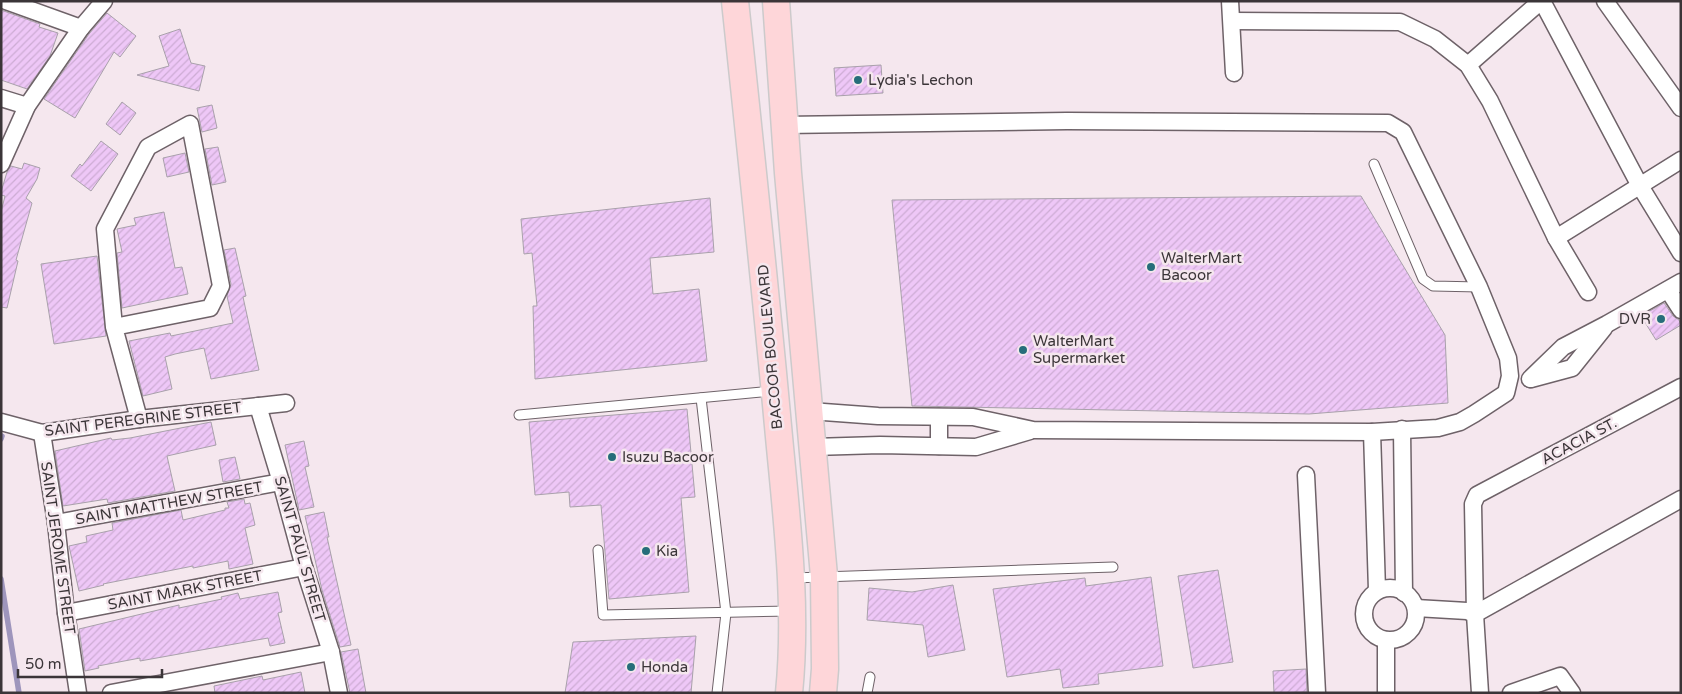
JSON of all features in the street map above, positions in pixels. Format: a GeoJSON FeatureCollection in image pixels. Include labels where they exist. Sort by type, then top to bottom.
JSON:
{"type":"FeatureCollection","features":[{"type":"Feature","properties":{"kind":"main road","name":"BACOOR BOULEVARD"},"geometry":{"type":"LineString","coordinates":[[736,1],[791,578],[792,666],[789,693]]}},
{"type":"Feature","properties":{"kind":"main road"},"geometry":{"type":"LineString","coordinates":[[776,1],[784,125],[824,576],[825,669],[823,693]]}},
{"type":"Feature","properties":{"kind":"street"},"geometry":{"type":"LineString","coordinates":[[6,1],[81,28]]}},
{"type":"Feature","properties":{"kind":"street"},"geometry":{"type":"LineString","coordinates":[[1,164],[27,106],[81,28],[104,1]]}},
{"type":"Feature","properties":{"kind":"street"},"geometry":{"type":"LineString","coordinates":[[1230,1],[1234,73]]}},
{"type":"Feature","properties":{"kind":"street"},"geometry":{"type":"LineString","coordinates":[[1468,65],[1542,1],[1640,186],[1681,253]]}},
{"type":"Feature","properties":{"kind":"street"},"geometry":{"type":"LineString","coordinates":[[1605,1],[1681,108]]}},
{"type":"Feature","properties":{"kind":"street"},"geometry":{"type":"LineString","coordinates":[[1232,21],[1400,22],[1435,39],[1468,65],[1490,100],[1556,238],[1588,292]]}},
{"type":"Feature","properties":{"kind":"street"},"geometry":{"type":"LineString","coordinates":[[1,98],[27,106]]}},
{"type":"Feature","properties":{"kind":"street"},"geometry":{"type":"LineString","coordinates":[[784,125],[1067,121],[1388,123],[1403,132],[1479,287],[1508,358],[1510,376],[1506,393]]}},
{"type":"Feature","properties":{"kind":"street"},"geometry":{"type":"LineString","coordinates":[[114,327],[210,308],[221,286],[190,124],[148,147],[105,229],[114,327],[139,419]]}},
{"type":"Feature","properties":{"kind":"street"},"geometry":{"type":"LineString","coordinates":[[1556,238],[1681,160]]}},
{"type":"Feature","properties":{"kind":"street"},"geometry":{"type":"LineString","coordinates":[[810,411],[878,416],[973,417],[1032,430],[1372,432],[1438,428],[1460,422],[1474,414],[1530,379],[1563,347],[1674,286],[1681,310]]}},
{"type":"Feature","properties":{"kind":"street","name":"ACACIA ST."},"geometry":{"type":"LineString","coordinates":[[1475,614],[1473,504],[1476,495],[1681,387]]}},
{"type":"Feature","properties":{"kind":"street","name":"SAINT PEREGRINE STREET"},"geometry":{"type":"LineString","coordinates":[[1,422],[42,433],[139,419],[286,403]]}},
{"type":"Feature","properties":{"kind":"street","name":"SAINT PAUL STREET"},"geometry":{"type":"LineString","coordinates":[[258,406],[304,567],[331,652],[339,693]]}},
{"type":"Feature","properties":{"kind":"street"},"geometry":{"type":"LineString","coordinates":[[939,417],[939,446]]}},
{"type":"Feature","properties":{"kind":"street"},"geometry":{"type":"LineString","coordinates":[[1402,429],[1404,593]]}},
{"type":"Feature","properties":{"kind":"street"},"geometry":{"type":"LineString","coordinates":[[813,447],[880,445],[976,447],[1032,430]]}},
{"type":"Feature","properties":{"kind":"street"},"geometry":{"type":"LineString","coordinates":[[1372,432],[1377,590]]}},
{"type":"Feature","properties":{"kind":"street","name":"SAINT JEROME STREET"},"geometry":{"type":"LineString","coordinates":[[42,433],[56,523],[66,613],[78,693]]}},
{"type":"Feature","properties":{"kind":"street"},"geometry":{"type":"LineString","coordinates":[[1306,475],[1317,693]]}},
{"type":"Feature","properties":{"kind":"street","name":"SAINT MATTHEW STREET"},"geometry":{"type":"LineString","coordinates":[[56,523],[281,482]]}},
{"type":"Feature","properties":{"kind":"street"},"geometry":{"type":"LineString","coordinates":[[1416,608],[1467,611],[1475,614],[1681,499]]}},
{"type":"Feature","properties":{"kind":"street","name":"SAINT MARK STREET"},"geometry":{"type":"LineString","coordinates":[[66,613],[304,567]]}},
{"type":"Feature","properties":{"kind":"street"},"geometry":{"type":"LineString","coordinates":[[1388,587],[1398,589],[1404,593],[1412,599],[1416,608],[1414,625],[1409,633],[1394,640],[1378,637],[1371,632],[1364,618],[1364,609],[1367,601],[1377,590],[1388,587]]}},
{"type":"Feature","properties":{"kind":"street"},"geometry":{"type":"LineString","coordinates":[[1475,614],[1480,693]]}},
{"type":"Feature","properties":{"kind":"street"},"geometry":{"type":"LineString","coordinates":[[1386,640],[1386,693]]}},
{"type":"Feature","properties":{"kind":"street"},"geometry":{"type":"LineString","coordinates":[[111,693],[331,652]]}},
{"type":"Feature","properties":{"kind":"street"},"geometry":{"type":"LineString","coordinates":[[1511,693],[1560,676],[1572,693]]}},
{"type":"Feature","properties":{"kind":"lane"},"geometry":{"type":"LineString","coordinates":[[1374,164],[1423,278],[1433,286],[1479,287]]}},
{"type":"Feature","properties":{"kind":"lane"},"geometry":{"type":"LineString","coordinates":[[519,415],[774,391]]}},
{"type":"Feature","properties":{"kind":"lane"},"geometry":{"type":"LineString","coordinates":[[701,398],[726,612],[717,693]]}},
{"type":"Feature","properties":{"kind":"lane"},"geometry":{"type":"LineString","coordinates":[[598,550],[603,615],[791,611]]}},
{"type":"Feature","properties":{"kind":"lane"},"geometry":{"type":"LineString","coordinates":[[791,578],[1113,567]]}},
{"type":"Feature","properties":{"kind":"lane"},"geometry":{"type":"LineString","coordinates":[[867,693],[870,677]]}},
{"type":"Feature","properties":{"kind":"building"},"geometry":{"type":"Polygon","coordinates":[[[1,10],[40,24],[39,27],[58,33],[50,56],[27,89],[1,80],[1,10]]]}},
{"type":"Feature","properties":{"kind":"building"},"geometry":{"type":"Polygon","coordinates":[[[107,13],[136,36],[120,57],[114,52],[75,118],[44,99],[89,34],[107,13]]]}},
{"type":"Feature","properties":{"kind":"building"},"geometry":{"type":"Polygon","coordinates":[[[180,29],[191,63],[205,66],[199,91],[137,75],[169,66],[159,36],[180,29]]]}},
{"type":"Feature","properties":{"kind":"building","name":"Lydia's Lechon"},"geometry":{"type":"Polygon","coordinates":[[[881,65],[883,93],[836,96],[834,68],[881,65]]]}},
{"type":"Feature","properties":{"kind":"building"},"geometry":{"type":"Polygon","coordinates":[[[122,102],[136,113],[120,135],[106,124],[122,102]]]}},
{"type":"Feature","properties":{"kind":"building"},"geometry":{"type":"Polygon","coordinates":[[[212,105],[217,128],[202,132],[197,108],[212,105]]]}},
{"type":"Feature","properties":{"kind":"building"},"geometry":{"type":"Polygon","coordinates":[[[101,141],[118,154],[91,191],[71,176],[80,164],[82,166],[101,141]]]}},
{"type":"Feature","properties":{"kind":"building"},"geometry":{"type":"Polygon","coordinates":[[[218,147],[226,182],[212,185],[205,149],[218,147]]]}},
{"type":"Feature","properties":{"kind":"building"},"geometry":{"type":"Polygon","coordinates":[[[185,153],[189,172],[167,177],[163,158],[185,153]]]}},
{"type":"Feature","properties":{"kind":"building"},"geometry":{"type":"Polygon","coordinates":[[[24,163],[40,168],[37,179],[26,198],[32,203],[16,260],[18,261],[7,308],[1,307],[1,212],[5,196],[1,195],[1,192],[7,172],[11,166],[22,169],[24,163]]]}},
{"type":"Feature","properties":{"kind":"building","name":"WalterMart Bacoor"},"geometry":{"type":"Polygon","coordinates":[[[1361,196],[1445,335],[1448,403],[1309,414],[912,406],[892,200],[1361,196]]]}},
{"type":"Feature","properties":{"kind":"building"},"geometry":{"type":"Polygon","coordinates":[[[710,198],[714,252],[650,258],[653,294],[699,289],[707,361],[535,379],[533,306],[537,306],[532,253],[524,254],[521,219],[710,198]]]}},
{"type":"Feature","properties":{"kind":"building"},"geometry":{"type":"Polygon","coordinates":[[[164,212],[175,268],[182,267],[188,294],[122,308],[117,253],[122,252],[117,229],[136,225],[134,218],[164,212]]]}},
{"type":"Feature","properties":{"kind":"building"},"geometry":{"type":"Polygon","coordinates":[[[235,248],[246,296],[243,297],[259,370],[211,379],[204,348],[175,354],[165,357],[172,389],[143,396],[129,341],[170,333],[171,336],[233,323],[227,296],[231,284],[224,250],[235,248]]]}},
{"type":"Feature","properties":{"kind":"building"},"geometry":{"type":"Polygon","coordinates":[[[97,256],[106,336],[54,344],[41,264],[97,256]]]}},
{"type":"Feature","properties":{"kind":"building","name":"DVR"},"geometry":{"type":"Polygon","coordinates":[[[1664,303],[1681,325],[1656,340],[1641,316],[1664,303]]]}},
{"type":"Feature","properties":{"kind":"building","name":"Isuzu Bacoor"},"geometry":{"type":"Polygon","coordinates":[[[687,409],[695,497],[681,498],[689,592],[609,599],[601,505],[570,507],[569,492],[535,495],[529,422],[687,409]]]}},
{"type":"Feature","properties":{"kind":"building"},"geometry":{"type":"Polygon","coordinates":[[[211,422],[216,445],[167,456],[175,491],[108,503],[107,499],[63,506],[55,451],[111,438],[112,440],[130,438],[211,422]]]}},
{"type":"Feature","properties":{"kind":"building"},"geometry":{"type":"Polygon","coordinates":[[[304,441],[309,466],[305,467],[314,507],[299,510],[285,445],[304,441]]]}},
{"type":"Feature","properties":{"kind":"building"},"geometry":{"type":"Polygon","coordinates":[[[235,457],[240,479],[223,482],[219,460],[235,457]]]}},
{"type":"Feature","properties":{"kind":"building"},"geometry":{"type":"Polygon","coordinates":[[[244,499],[245,504],[250,503],[255,525],[245,528],[253,564],[229,569],[228,561],[193,568],[193,566],[103,584],[79,591],[69,546],[87,542],[86,536],[113,530],[112,523],[181,510],[183,520],[225,510],[225,508],[229,508],[227,502],[244,499]]]}},
{"type":"Feature","properties":{"kind":"building"},"geometry":{"type":"Polygon","coordinates":[[[324,512],[329,537],[327,537],[351,645],[340,647],[322,590],[305,516],[324,512]]]}},
{"type":"Feature","properties":{"kind":"building"},"geometry":{"type":"Polygon","coordinates":[[[1218,570],[1233,662],[1193,668],[1178,576],[1218,570]]]}},
{"type":"Feature","properties":{"kind":"building"},"geometry":{"type":"Polygon","coordinates":[[[1151,577],[1163,666],[1098,674],[1099,684],[1063,688],[1060,669],[1007,677],[993,589],[1085,578],[1086,586],[1151,577]]]}},
{"type":"Feature","properties":{"kind":"building"},"geometry":{"type":"Polygon","coordinates":[[[953,585],[965,650],[928,657],[923,625],[867,620],[869,588],[912,592],[953,585]]]}},
{"type":"Feature","properties":{"kind":"building"},"geometry":{"type":"Polygon","coordinates":[[[278,592],[282,612],[278,613],[285,643],[270,646],[268,638],[140,661],[140,658],[98,666],[99,668],[85,671],[79,629],[179,605],[179,608],[222,599],[221,597],[238,593],[240,599],[278,592]]]}},
{"type":"Feature","properties":{"kind":"building","name":"Honda"},"geometry":{"type":"Polygon","coordinates":[[[696,636],[691,693],[565,693],[573,642],[696,636]]]}},
{"type":"Feature","properties":{"kind":"building"},"geometry":{"type":"Polygon","coordinates":[[[358,649],[366,693],[350,693],[341,652],[358,649]]]}},
{"type":"Feature","properties":{"kind":"building"},"geometry":{"type":"Polygon","coordinates":[[[1306,669],[1307,692],[1274,693],[1273,671],[1306,669]]]}},
{"type":"Feature","properties":{"kind":"building"},"geometry":{"type":"Polygon","coordinates":[[[301,672],[305,693],[215,693],[214,686],[262,676],[263,680],[301,672]]]}},
{"type":"Feature","properties":{"kind":"waterway"},"geometry":{"type":"LineString","coordinates":[[1,579],[19,693]]}},
{"type":"Feature","properties":{"kind":"place","name":"Lydia's Lechon"},"geometry":{"type":"Point","coordinates":[858,80]}},
{"type":"Feature","properties":{"kind":"place","name":"WalterMart Bacoor"},"geometry":{"type":"Point","coordinates":[1151,267]}},
{"type":"Feature","properties":{"kind":"place","name":"DVR"},"geometry":{"type":"Point","coordinates":[1661,319]}},
{"type":"Feature","properties":{"kind":"place","name":"WalterMart Supermarket"},"geometry":{"type":"Point","coordinates":[1023,350]}},
{"type":"Feature","properties":{"kind":"place","name":"Isuzu Bacoor"},"geometry":{"type":"Point","coordinates":[612,457]}},
{"type":"Feature","properties":{"kind":"place","name":"Kia"},"geometry":{"type":"Point","coordinates":[646,551]}},
{"type":"Feature","properties":{"kind":"place","name":"Honda"},"geometry":{"type":"Point","coordinates":[631,667]}}]}
